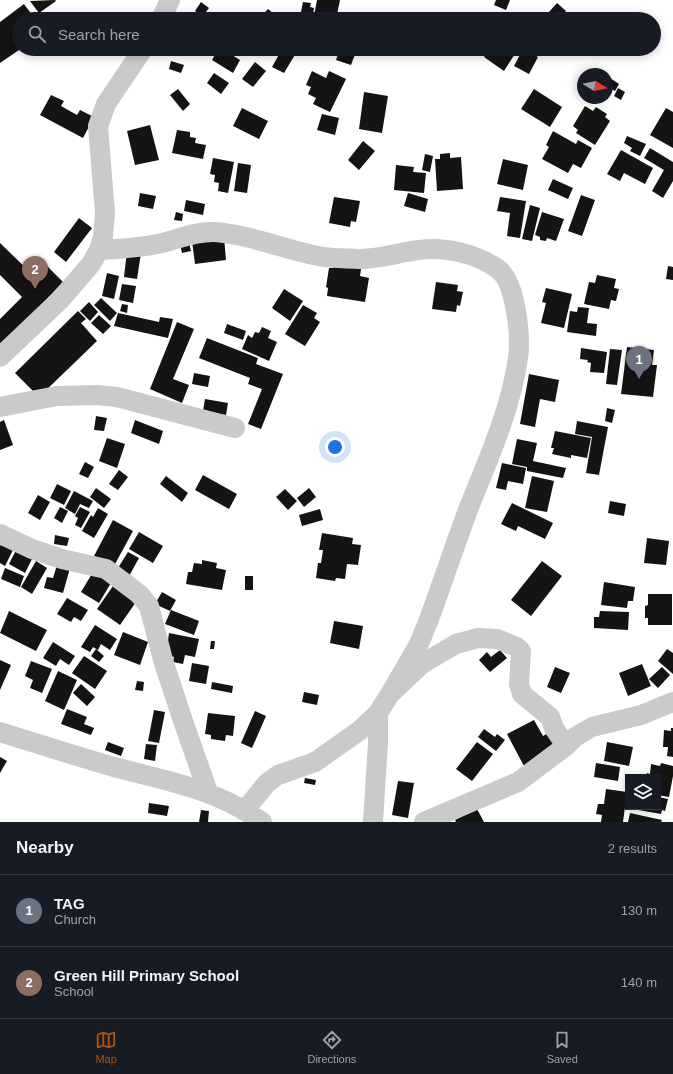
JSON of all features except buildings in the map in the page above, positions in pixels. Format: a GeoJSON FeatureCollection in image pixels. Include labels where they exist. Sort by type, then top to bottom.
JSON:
{"type":"FeatureCollection","features":[{"type":"Feature","properties":{"kind":"street"},"geometry":{"type":"LineString","coordinates":[[164,12],[170,0]]}},
{"type":"Feature","properties":{"kind":"street"},"geometry":{"type":"LineString","coordinates":[[0,357],[61,299],[92,264],[99,250],[103,237],[105,213],[98,126],[106,104],[138,56]]}},
{"type":"Feature","properties":{"kind":"street"},"geometry":{"type":"LineString","coordinates":[[99,250],[136,248],[163,243],[191,234],[212,232],[235,234],[320,257],[374,259],[419,250],[442,249],[483,261],[497,268],[503,274],[509,287],[515,312],[519,345],[518,360],[510,394],[500,427],[418,646],[378,713],[359,731],[315,762],[278,775],[267,783],[245,810]]}},
{"type":"Feature","properties":{"kind":"street"},"geometry":{"type":"LineString","coordinates":[[0,407],[57,396],[97,395],[117,397],[235,428]]}},
{"type":"Feature","properties":{"kind":"street"},"geometry":{"type":"LineString","coordinates":[[0,534],[32,549],[106,569],[139,594],[149,606],[163,660],[180,714],[208,792]]}},
{"type":"Feature","properties":{"kind":"street"},"geometry":{"type":"LineString","coordinates":[[390,694],[422,664],[456,644],[478,638],[498,639],[517,647],[522,652],[522,664],[519,680],[522,694],[550,717],[554,728],[566,746]]}},
{"type":"Feature","properties":{"kind":"street"},"geometry":{"type":"LineString","coordinates":[[424,822],[518,782],[566,746],[575,737],[592,727],[641,715],[673,702]]}},
{"type":"Feature","properties":{"kind":"street"},"geometry":{"type":"LineString","coordinates":[[373,822],[378,743],[378,713]]}},
{"type":"Feature","properties":{"kind":"street"},"geometry":{"type":"LineString","coordinates":[[0,732],[86,759],[208,792],[245,810],[262,822]]}},
{"type":"Feature","properties":{"kind":"place","name":"Green Hill Primary School"},"geometry":{"type":"Point","coordinates":[35,289]}},
{"type":"Feature","properties":{"kind":"place","name":"TAG"},"geometry":{"type":"Point","coordinates":[639,379]}}]}
